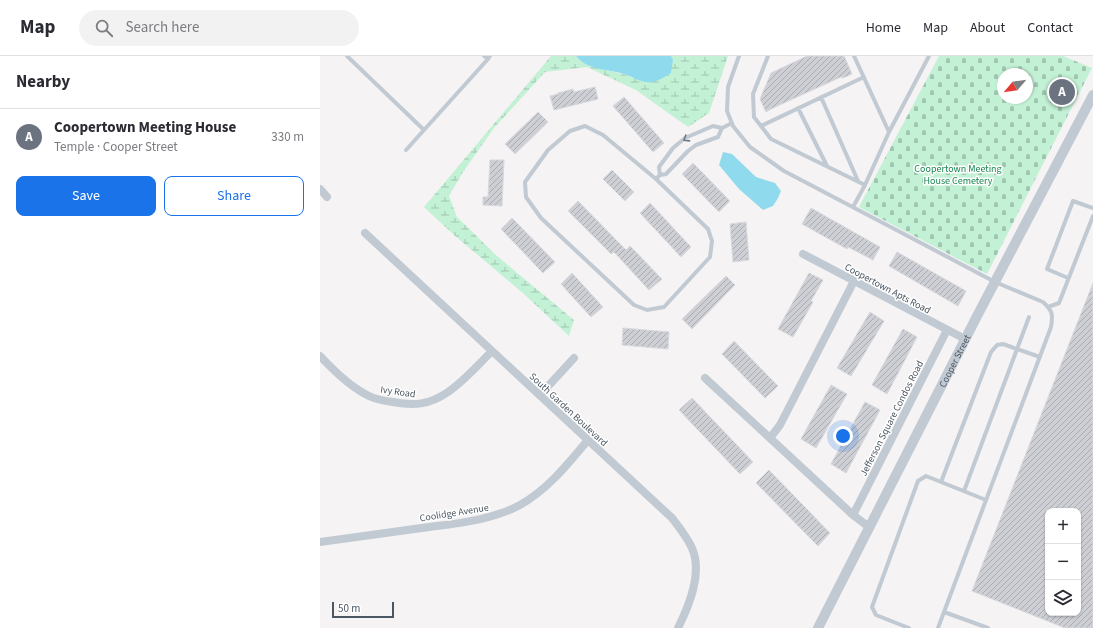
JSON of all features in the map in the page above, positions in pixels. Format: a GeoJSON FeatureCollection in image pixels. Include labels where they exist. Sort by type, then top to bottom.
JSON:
{"type":"FeatureCollection","features":[{"type":"Feature","properties":{"kind":"street","name":"Cooper Street"},"geometry":{"type":"LineString","coordinates":[[818,628],[965,339],[1093,95]]}},
{"type":"Feature","properties":{"kind":"street"},"geometry":{"type":"LineString","coordinates":[[320,189],[328,197]]}},
{"type":"Feature","properties":{"kind":"street","name":"South Garden Boulevard"},"geometry":{"type":"LineString","coordinates":[[365,233],[672,518],[692,549],[696,566],[695,584],[688,609],[678,628]]}},
{"type":"Feature","properties":{"kind":"street","name":"Coopertown Apts Road"},"geometry":{"type":"LineString","coordinates":[[802,254],[965,339]]}},
{"type":"Feature","properties":{"kind":"street"},"geometry":{"type":"LineString","coordinates":[[770,438],[780,425],[854,281]]}},
{"type":"Feature","properties":{"kind":"street","name":"Jefferson Square Condos Road"},"geometry":{"type":"LineString","coordinates":[[853,515],[947,330]]}},
{"type":"Feature","properties":{"kind":"street","name":"Ivy Road"},"geometry":{"type":"LineString","coordinates":[[322,361],[370,396],[380,400],[415,405],[429,402],[447,393],[462,381],[492,351]]}},
{"type":"Feature","properties":{"kind":"street"},"geometry":{"type":"LineString","coordinates":[[540,395],[574,358]]}},
{"type":"Feature","properties":{"kind":"street"},"geometry":{"type":"LineString","coordinates":[[705,378],[853,515],[869,527]]}},
{"type":"Feature","properties":{"kind":"street","name":"Coolidge Avenue"},"geometry":{"type":"LineString","coordinates":[[320,542],[470,521],[496,515],[521,504],[541,490],[558,475],[588,440]]}},
{"type":"Feature","properties":{"kind":"lane"},"geometry":{"type":"LineString","coordinates":[[347,56],[424,130]]}},
{"type":"Feature","properties":{"kind":"lane"},"geometry":{"type":"LineString","coordinates":[[739,56],[728,87],[727,111],[733,126],[750,147],[784,170],[853,207],[995,282],[1042,302],[1048,307],[1053,315],[1051,327],[1040,357],[938,628]]}},
{"type":"Feature","properties":{"kind":"lane"},"geometry":{"type":"LineString","coordinates":[[768,56],[753,94],[754,117],[771,139],[865,185]]}},
{"type":"Feature","properties":{"kind":"lane"},"geometry":{"type":"LineString","coordinates":[[854,56],[889,132]]}},
{"type":"Feature","properties":{"kind":"lane"},"geometry":{"type":"LineString","coordinates":[[853,207],[928,56]]}},
{"type":"Feature","properties":{"kind":"lane"},"geometry":{"type":"LineString","coordinates":[[406,150],[487,57]]}},
{"type":"Feature","properties":{"kind":"lane"},"geometry":{"type":"LineString","coordinates":[[761,126],[864,77]]}},
{"type":"Feature","properties":{"kind":"lane"},"geometry":{"type":"LineString","coordinates":[[821,97],[858,182]]}},
{"type":"Feature","properties":{"kind":"lane"},"geometry":{"type":"LineString","coordinates":[[798,108],[827,166]]}},
{"type":"Feature","properties":{"kind":"lane"},"geometry":{"type":"LineString","coordinates":[[660,175],[659,167],[673,148],[685,138],[713,126],[722,128],[732,123]]}},
{"type":"Feature","properties":{"kind":"lane"},"geometry":{"type":"LineString","coordinates":[[585,126],[603,135],[656,179],[708,229],[712,241],[710,257],[664,307],[647,310],[634,305],[541,218],[526,197],[525,182],[548,150],[570,132],[585,126]]}},
{"type":"Feature","properties":{"kind":"lane"},"geometry":{"type":"LineString","coordinates":[[656,179],[660,175],[666,174],[688,151],[718,137],[722,128]]}},
{"type":"Feature","properties":{"kind":"lane"},"geometry":{"type":"LineString","coordinates":[[1068,278],[1047,269],[1073,201],[1093,208]]}},
{"type":"Feature","properties":{"kind":"lane"},"geometry":{"type":"LineString","coordinates":[[1048,307],[1059,303],[1093,216]]}},
{"type":"Feature","properties":{"kind":"lane"},"geometry":{"type":"LineString","coordinates":[[964,491],[1030,317]]}},
{"type":"Feature","properties":{"kind":"lane"},"geometry":{"type":"LineString","coordinates":[[941,482],[991,352],[997,345],[1003,344],[1040,357]]}},
{"type":"Feature","properties":{"kind":"lane"},"geometry":{"type":"LineString","coordinates":[[909,628],[876,615],[872,607],[918,481],[926,476],[986,500]]}},
{"type":"Feature","properties":{"kind":"lane"},"geometry":{"type":"LineString","coordinates":[[944,612],[988,628]]}},
{"type":"Feature","properties":{"kind":"lane"},"geometry":{"type":"LineString","coordinates":[[970,628],[972,622]]}},
{"type":"Feature","properties":{"kind":"green space"},"geometry":{"type":"Polygon","coordinates":[[[551,56],[576,56],[580,61],[593,67],[627,75],[645,82],[672,60],[671,56],[728,56],[709,113],[688,127],[636,90],[587,67],[545,72],[494,128],[463,172],[449,196],[457,217],[497,256],[574,320],[569,336],[524,294],[454,235],[424,207],[551,56]]]}},
{"type":"Feature","properties":{"kind":"green space","name":"Coopertown Meeting House Cemetery"},"geometry":{"type":"Polygon","coordinates":[[[939,56],[1063,56],[1092,68],[987,274],[859,207],[939,56]]]}},
{"type":"Feature","properties":{"kind":"water"},"geometry":{"type":"Polygon","coordinates":[[[576,56],[671,56],[673,60],[671,73],[658,80],[648,82],[640,81],[621,73],[593,67],[581,61],[576,56]]]}},
{"type":"Feature","properties":{"kind":"water"},"geometry":{"type":"Polygon","coordinates":[[[723,152],[732,154],[756,177],[775,183],[781,191],[773,206],[763,210],[739,189],[719,165],[723,152]]]}},
{"type":"Feature","properties":{"kind":"building"},"geometry":{"type":"Polygon","coordinates":[[[807,56],[844,56],[852,74],[843,78],[841,77],[766,112],[760,99],[771,73],[807,56]]]}},
{"type":"Feature","properties":{"kind":"building"},"geometry":{"type":"Polygon","coordinates":[[[1058,82],[1073,90],[1066,101],[1052,94],[1058,82]]]}},
{"type":"Feature","properties":{"kind":"building"},"geometry":{"type":"Polygon","coordinates":[[[595,87],[598,99],[554,110],[550,96],[573,89],[574,92],[595,87]]]}},
{"type":"Feature","properties":{"kind":"building"},"geometry":{"type":"Polygon","coordinates":[[[624,97],[664,143],[653,152],[613,106],[624,97]]]}},
{"type":"Feature","properties":{"kind":"building"},"geometry":{"type":"Polygon","coordinates":[[[538,112],[548,122],[515,154],[505,144],[538,112]]]}},
{"type":"Feature","properties":{"kind":"building"},"geometry":{"type":"Polygon","coordinates":[[[490,160],[504,160],[502,206],[483,205],[483,197],[488,197],[490,160]]]}},
{"type":"Feature","properties":{"kind":"building"},"geometry":{"type":"Polygon","coordinates":[[[693,163],[730,201],[719,212],[682,174],[693,163]]]}},
{"type":"Feature","properties":{"kind":"building"},"geometry":{"type":"Polygon","coordinates":[[[612,170],[634,192],[625,201],[603,179],[612,170]]]}},
{"type":"Feature","properties":{"kind":"building"},"geometry":{"type":"Polygon","coordinates":[[[578,201],[626,250],[630,246],[662,279],[649,290],[614,252],[611,254],[568,211],[578,201]]]}},
{"type":"Feature","properties":{"kind":"building"},"geometry":{"type":"Polygon","coordinates":[[[650,203],[691,247],[681,257],[640,213],[650,203]]]}},
{"type":"Feature","properties":{"kind":"building"},"geometry":{"type":"Polygon","coordinates":[[[811,208],[880,247],[873,260],[848,247],[847,249],[802,224],[811,208]]]}},
{"type":"Feature","properties":{"kind":"building"},"geometry":{"type":"Polygon","coordinates":[[[512,218],[555,262],[543,273],[501,229],[512,218]]]}},
{"type":"Feature","properties":{"kind":"building"},"geometry":{"type":"Polygon","coordinates":[[[746,222],[749,260],[733,262],[730,224],[746,222]]]}},
{"type":"Feature","properties":{"kind":"building"},"geometry":{"type":"Polygon","coordinates":[[[897,252],[966,291],[958,306],[889,266],[897,252]]]}},
{"type":"Feature","properties":{"kind":"building"},"geometry":{"type":"Polygon","coordinates":[[[572,273],[603,307],[591,317],[561,284],[572,273]]]}},
{"type":"Feature","properties":{"kind":"building"},"geometry":{"type":"Polygon","coordinates":[[[809,273],[823,280],[811,301],[813,302],[793,337],[778,329],[809,273]]]}},
{"type":"Feature","properties":{"kind":"building"},"geometry":{"type":"Polygon","coordinates":[[[726,276],[735,285],[692,329],[682,319],[726,276]]]}},
{"type":"Feature","properties":{"kind":"building"},"geometry":{"type":"Polygon","coordinates":[[[1093,283],[1093,628],[1065,628],[972,591],[1093,283]]]}},
{"type":"Feature","properties":{"kind":"building"},"geometry":{"type":"Polygon","coordinates":[[[870,312],[884,321],[851,376],[837,368],[870,312]]]}},
{"type":"Feature","properties":{"kind":"building"},"geometry":{"type":"Polygon","coordinates":[[[623,328],[669,332],[668,349],[622,345],[623,328]]]}},
{"type":"Feature","properties":{"kind":"building"},"geometry":{"type":"Polygon","coordinates":[[[903,329],[917,337],[887,394],[872,385],[903,329]]]}},
{"type":"Feature","properties":{"kind":"building"},"geometry":{"type":"Polygon","coordinates":[[[734,341],[778,386],[765,398],[722,354],[734,341]]]}},
{"type":"Feature","properties":{"kind":"building"},"geometry":{"type":"Polygon","coordinates":[[[831,385],[847,394],[816,448],[801,439],[831,385]]]}},
{"type":"Feature","properties":{"kind":"building"},"geometry":{"type":"Polygon","coordinates":[[[692,398],[753,462],[740,474],[679,410],[692,398]]]}},
{"type":"Feature","properties":{"kind":"building"},"geometry":{"type":"Polygon","coordinates":[[[865,402],[880,410],[846,473],[831,464],[865,402]]]}},
{"type":"Feature","properties":{"kind":"building"},"geometry":{"type":"Polygon","coordinates":[[[769,470],[830,533],[818,546],[756,483],[769,470]]]}},
{"type":"Feature","properties":{"kind":"place","name":"Coopertown Meeting House"},"geometry":{"type":"Point","coordinates":[1062,92]}}]}
